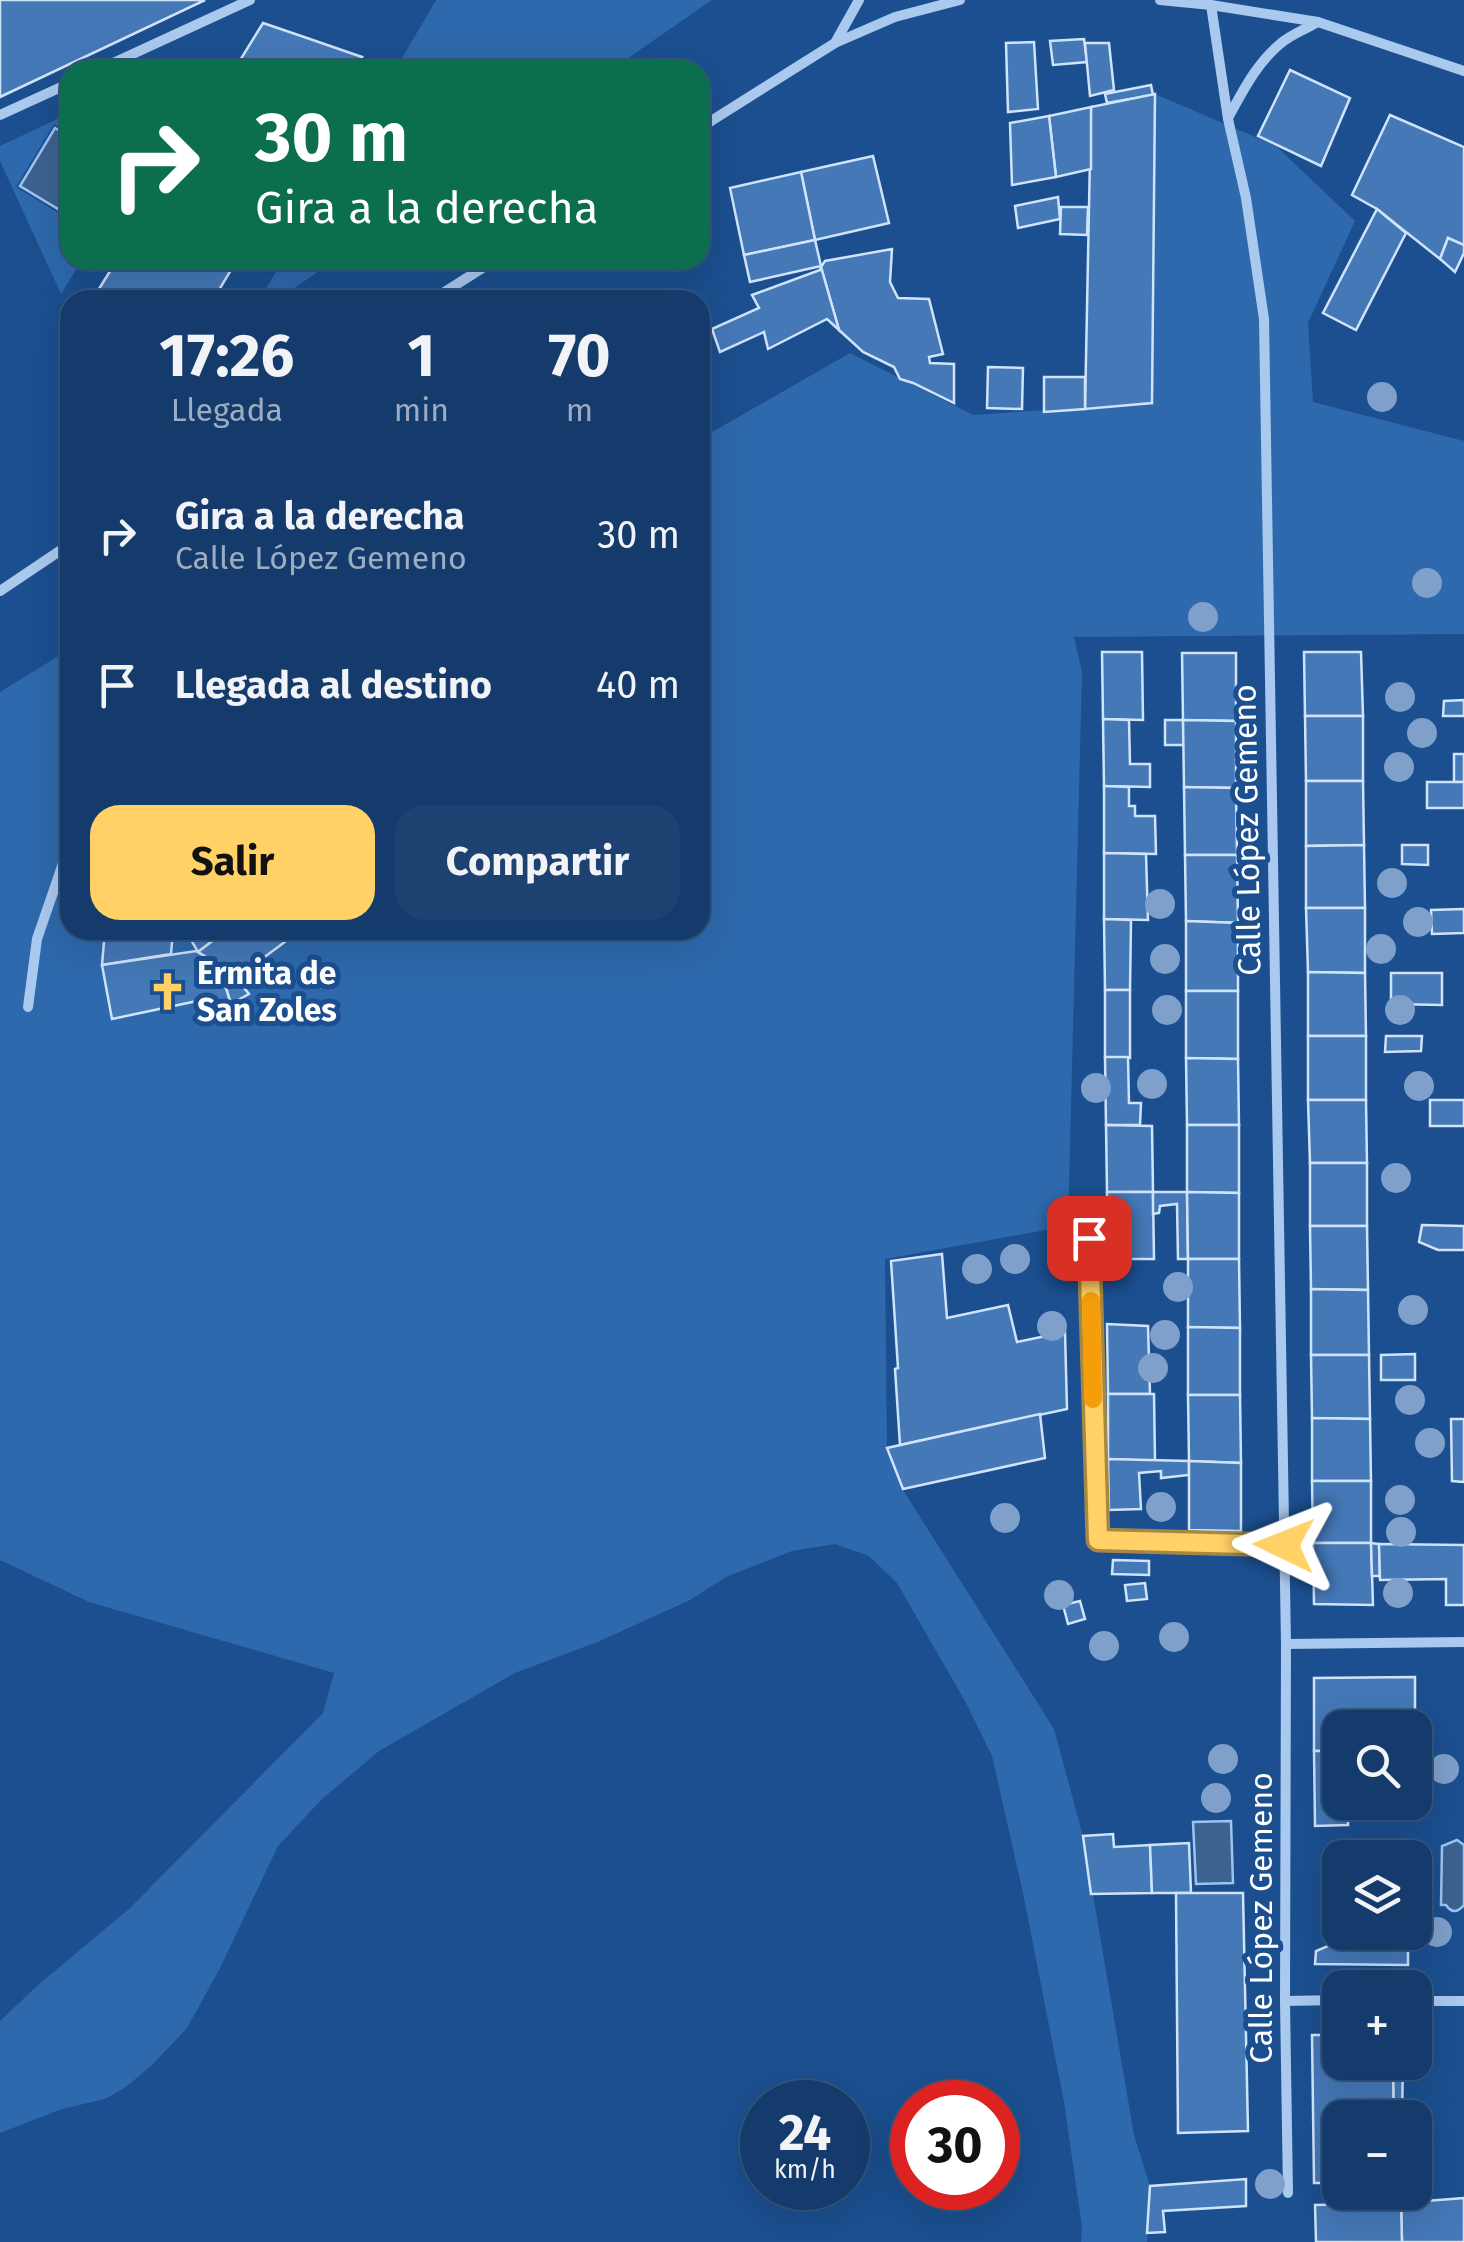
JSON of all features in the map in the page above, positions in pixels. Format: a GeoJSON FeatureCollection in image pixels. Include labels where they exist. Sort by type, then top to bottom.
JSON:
{"type":"FeatureCollection","features":[{"type":"Feature","properties":{"kind":"street"},"geometry":{"type":"LineString","coordinates":[[120,60],[250,0]]}},
{"type":"Feature","properties":{"kind":"street"},"geometry":{"type":"LineString","coordinates":[[834,43],[859,0]]}},
{"type":"Feature","properties":{"kind":"street"},"geometry":{"type":"LineString","coordinates":[[710,122],[834,43],[895,17],[960,0]]}},
{"type":"Feature","properties":{"kind":"street"},"geometry":{"type":"LineString","coordinates":[[1160,0],[1318,22],[1464,71]]}},
{"type":"Feature","properties":{"kind":"street","name":"Calle López Gemeno"},"geometry":{"type":"LineString","coordinates":[[1211,5],[1264,319],[1286,1644],[1288,2193]]}},
{"type":"Feature","properties":{"kind":"street"},"geometry":{"type":"LineString","coordinates":[[1228,119],[1252,73],[1266,57],[1283,41],[1318,22]]}},
{"type":"Feature","properties":{"kind":"street"},"geometry":{"type":"LineString","coordinates":[[0,115],[60,88]]}},
{"type":"Feature","properties":{"kind":"street"},"geometry":{"type":"LineString","coordinates":[[448,290],[478,270]]}},
{"type":"Feature","properties":{"kind":"street"},"geometry":{"type":"LineString","coordinates":[[0,591],[60,551]]}},
{"type":"Feature","properties":{"kind":"street"},"geometry":{"type":"LineString","coordinates":[[28,1008],[36,939],[60,871]]}},
{"type":"Feature","properties":{"kind":"street"},"geometry":{"type":"LineString","coordinates":[[1089,1238],[1098,1540],[1284,1545]]}},
{"type":"Feature","properties":{"kind":"street"},"geometry":{"type":"LineString","coordinates":[[1286,1644],[1464,1642]]}},
{"type":"Feature","properties":{"kind":"street"},"geometry":{"type":"LineString","coordinates":[[1285,2000],[1322,2000]]}},
{"type":"Feature","properties":{"kind":"street"},"geometry":{"type":"LineString","coordinates":[[1432,2000],[1464,2001]]}},
{"type":"Feature","properties":{"kind":"shaded area"},"geometry":{"type":"Polygon","coordinates":[[[436,0],[712,0],[625,60],[401,60],[436,0]]]}},
{"type":"Feature","properties":{"kind":"shaded area"},"geometry":{"type":"Polygon","coordinates":[[[1155,94],[1276,146],[1355,221],[1308,323],[1313,402],[1464,441],[1464,634],[1074,637],[1082,672],[1068,1226],[885,1259],[887,1448],[903,1490],[1054,1729],[1083,1836],[1134,2135],[1150,2186],[1147,2242],[1081,2242],[1064,2102],[992,1756],[897,1583],[869,1556],[835,1544],[792,1551],[726,1577],[690,1600],[600,1641],[515,1673],[379,1751],[322,1799],[278,1846],[187,2028],[152,2065],[105,2099],[62,2109],[0,2133],[0,2021],[130,1908],[323,1713],[334,1673],[89,1602],[0,1560],[0,692],[60,655],[60,940],[710,940],[710,433],[850,353],[973,415],[1152,403],[1155,94]]]}},
{"type":"Feature","properties":{"kind":"shaded area"},"geometry":{"type":"Polygon","coordinates":[[[60,118],[60,127],[54,124],[16,187],[60,214],[60,270],[76,270],[60,292],[0,161],[0,146],[60,118]]]}},
{"type":"Feature","properties":{"kind":"shaded area"},"geometry":{"type":"Polygon","coordinates":[[[55,128],[60,131],[58,209],[20,186],[55,128]]]}},
{"type":"Feature","properties":{"kind":"shaded area"},"geometry":{"type":"Polygon","coordinates":[[[277,270],[320,270],[292,290],[265,290],[277,270]]]}},
{"type":"Feature","properties":{"kind":"shaded area"},"geometry":{"type":"Polygon","coordinates":[[[1231,1821],[1233,1883],[1196,1884],[1193,1822],[1231,1821]]]}},
{"type":"Feature","properties":{"kind":"shaded area"},"geometry":{"type":"Polygon","coordinates":[[[1457,1840],[1464,1845],[1464,1905],[1455,1911],[1441,1905],[1442,1846],[1457,1840]]]}},
{"type":"Feature","properties":{"kind":"building"},"geometry":{"type":"Polygon","coordinates":[[[0,0],[205,0],[78,60],[60,60],[60,69],[0,97],[0,0]]]}},
{"type":"Feature","properties":{"kind":"building"},"geometry":{"type":"Polygon","coordinates":[[[263,23],[362,57],[360,60],[240,60],[263,23]]]}},
{"type":"Feature","properties":{"kind":"building"},"geometry":{"type":"Polygon","coordinates":[[[1084,39],[1087,62],[1053,65],[1050,41],[1084,39]]]}},
{"type":"Feature","properties":{"kind":"building"},"geometry":{"type":"Polygon","coordinates":[[[1034,42],[1038,109],[1008,112],[1006,43],[1034,42]]]}},
{"type":"Feature","properties":{"kind":"building"},"geometry":{"type":"Polygon","coordinates":[[[1085,43],[1109,43],[1114,90],[1090,96],[1085,43]]]}},
{"type":"Feature","properties":{"kind":"building"},"geometry":{"type":"Polygon","coordinates":[[[1290,70],[1350,98],[1321,166],[1258,136],[1290,70]]]}},
{"type":"Feature","properties":{"kind":"building"},"geometry":{"type":"Polygon","coordinates":[[[1151,85],[1153,95],[1107,103],[1105,94],[1151,85]]]}},
{"type":"Feature","properties":{"kind":"building"},"geometry":{"type":"Polygon","coordinates":[[[1155,94],[1152,403],[1085,409],[1091,107],[1155,94]]]}},
{"type":"Feature","properties":{"kind":"building"},"geometry":{"type":"Polygon","coordinates":[[[1091,107],[1091,169],[1056,177],[1049,116],[1091,107]]]}},
{"type":"Feature","properties":{"kind":"building"},"geometry":{"type":"Polygon","coordinates":[[[1390,115],[1464,147],[1464,245],[1448,238],[1440,259],[1377,209],[1352,195],[1390,115]]]}},
{"type":"Feature","properties":{"kind":"building"},"geometry":{"type":"Polygon","coordinates":[[[1049,116],[1056,177],[1012,185],[1010,123],[1049,116]]]}},
{"type":"Feature","properties":{"kind":"building"},"geometry":{"type":"Polygon","coordinates":[[[873,156],[889,223],[815,240],[801,172],[873,156]]]}},
{"type":"Feature","properties":{"kind":"building"},"geometry":{"type":"Polygon","coordinates":[[[801,172],[815,240],[744,255],[730,188],[801,172]]]}},
{"type":"Feature","properties":{"kind":"building"},"geometry":{"type":"Polygon","coordinates":[[[1058,197],[1060,219],[1018,228],[1015,206],[1058,197]]]}},
{"type":"Feature","properties":{"kind":"building"},"geometry":{"type":"Polygon","coordinates":[[[1061,207],[1088,207],[1087,235],[1060,234],[1061,207]]]}},
{"type":"Feature","properties":{"kind":"building"},"geometry":{"type":"Polygon","coordinates":[[[1377,209],[1406,233],[1356,330],[1323,313],[1377,209]]]}},
{"type":"Feature","properties":{"kind":"building"},"geometry":{"type":"Polygon","coordinates":[[[1448,238],[1464,245],[1455,272],[1440,259],[1448,238]]]}},
{"type":"Feature","properties":{"kind":"building"},"geometry":{"type":"Polygon","coordinates":[[[815,240],[821,266],[750,282],[744,255],[815,240]]]}},
{"type":"Feature","properties":{"kind":"building"},"geometry":{"type":"Polygon","coordinates":[[[892,249],[890,282],[898,298],[929,299],[943,354],[929,357],[930,363],[954,364],[954,403],[900,379],[894,367],[863,352],[839,330],[821,267],[825,261],[892,249]]]}},
{"type":"Feature","properties":{"kind":"building"},"geometry":{"type":"Polygon","coordinates":[[[821,267],[839,330],[827,319],[768,349],[764,332],[720,352],[712,329],[759,308],[752,295],[821,267]]]}},
{"type":"Feature","properties":{"kind":"building"},"geometry":{"type":"Polygon","coordinates":[[[111,270],[231,270],[219,290],[98,290],[111,270]]]}},
{"type":"Feature","properties":{"kind":"building"},"geometry":{"type":"Polygon","coordinates":[[[988,367],[1023,368],[1022,409],[987,408],[988,367]]]}},
{"type":"Feature","properties":{"kind":"building"},"geometry":{"type":"Polygon","coordinates":[[[1044,377],[1085,377],[1085,409],[1044,412],[1044,377]]]}},
{"type":"Feature","properties":{"kind":"building"},"geometry":{"type":"Polygon","coordinates":[[[1102,652],[1142,652],[1143,720],[1103,719],[1102,652]]]}},
{"type":"Feature","properties":{"kind":"building"},"geometry":{"type":"Polygon","coordinates":[[[1304,652],[1361,652],[1363,716],[1305,716],[1304,652]]]}},
{"type":"Feature","properties":{"kind":"building"},"geometry":{"type":"Polygon","coordinates":[[[1182,653],[1236,653],[1236,721],[1183,720],[1182,653]]]}},
{"type":"Feature","properties":{"kind":"building"},"geometry":{"type":"Polygon","coordinates":[[[1464,700],[1464,716],[1443,716],[1444,701],[1464,700]]]}},
{"type":"Feature","properties":{"kind":"building"},"geometry":{"type":"Polygon","coordinates":[[[1305,716],[1363,716],[1363,781],[1306,781],[1305,716]]]}},
{"type":"Feature","properties":{"kind":"building"},"geometry":{"type":"Polygon","coordinates":[[[1103,719],[1129,720],[1130,764],[1150,764],[1150,787],[1104,786],[1103,719]]]}},
{"type":"Feature","properties":{"kind":"building"},"geometry":{"type":"Polygon","coordinates":[[[1165,720],[1183,720],[1184,745],[1165,745],[1165,720]]]}},
{"type":"Feature","properties":{"kind":"building"},"geometry":{"type":"Polygon","coordinates":[[[1183,720],[1236,721],[1236,788],[1184,787],[1183,720]]]}},
{"type":"Feature","properties":{"kind":"building"},"geometry":{"type":"Polygon","coordinates":[[[1454,754],[1464,754],[1464,782],[1454,782],[1454,754]]]}},
{"type":"Feature","properties":{"kind":"building"},"geometry":{"type":"Polygon","coordinates":[[[1306,781],[1363,781],[1364,845],[1306,846],[1306,781]]]}},
{"type":"Feature","properties":{"kind":"building"},"geometry":{"type":"Polygon","coordinates":[[[1427,782],[1464,782],[1464,808],[1427,808],[1427,782]]]}},
{"type":"Feature","properties":{"kind":"building"},"geometry":{"type":"Polygon","coordinates":[[[1104,786],[1129,787],[1129,806],[1135,806],[1135,816],[1155,816],[1156,854],[1104,853],[1104,786]]]}},
{"type":"Feature","properties":{"kind":"building"},"geometry":{"type":"Polygon","coordinates":[[[1184,787],[1236,788],[1237,855],[1185,855],[1184,787]]]}},
{"type":"Feature","properties":{"kind":"building"},"geometry":{"type":"Polygon","coordinates":[[[1364,845],[1365,908],[1306,908],[1306,846],[1364,845]]]}},
{"type":"Feature","properties":{"kind":"building"},"geometry":{"type":"Polygon","coordinates":[[[1402,845],[1428,845],[1428,865],[1402,864],[1402,845]]]}},
{"type":"Feature","properties":{"kind":"building"},"geometry":{"type":"Polygon","coordinates":[[[1104,853],[1146,854],[1148,920],[1104,919],[1104,853]]]}},
{"type":"Feature","properties":{"kind":"building"},"geometry":{"type":"Polygon","coordinates":[[[1185,855],[1237,855],[1238,923],[1186,921],[1185,855]]]}},
{"type":"Feature","properties":{"kind":"building"},"geometry":{"type":"Polygon","coordinates":[[[1306,908],[1365,908],[1365,973],[1308,972],[1306,908]]]}},
{"type":"Feature","properties":{"kind":"building"},"geometry":{"type":"Polygon","coordinates":[[[1464,909],[1464,933],[1432,934],[1431,910],[1464,909]]]}},
{"type":"Feature","properties":{"kind":"building"},"geometry":{"type":"Polygon","coordinates":[[[1104,919],[1131,920],[1130,990],[1105,990],[1104,919]]]}},
{"type":"Feature","properties":{"kind":"building"},"geometry":{"type":"Polygon","coordinates":[[[1186,921],[1238,923],[1238,991],[1186,991],[1186,921]]]}},
{"type":"Feature","properties":{"kind":"building"},"geometry":{"type":"Polygon","coordinates":[[[104,940],[172,940],[171,954],[102,965],[104,940]]]}},
{"type":"Feature","properties":{"kind":"building"},"geometry":{"type":"Polygon","coordinates":[[[191,940],[214,940],[198,952],[191,940]]]}},
{"type":"Feature","properties":{"kind":"building"},"geometry":{"type":"Polygon","coordinates":[[[214,940],[287,940],[236,978],[249,994],[231,1004],[223,979],[216,980],[214,962],[198,952],[214,940]]]}},
{"type":"Feature","properties":{"kind":"building","name":"Ermita de San Zoles"},"geometry":{"type":"Polygon","coordinates":[[[196,951],[214,962],[216,980],[223,979],[231,1004],[201,1015],[197,1001],[112,1019],[102,965],[196,951]]]}},
{"type":"Feature","properties":{"kind":"building"},"geometry":{"type":"Polygon","coordinates":[[[1308,972],[1365,973],[1366,1036],[1308,1036],[1308,972]]]}},
{"type":"Feature","properties":{"kind":"building"},"geometry":{"type":"Polygon","coordinates":[[[1391,973],[1442,973],[1442,1005],[1391,1004],[1391,973]]]}},
{"type":"Feature","properties":{"kind":"building"},"geometry":{"type":"Polygon","coordinates":[[[1105,990],[1130,990],[1130,1058],[1105,1057],[1105,990]]]}},
{"type":"Feature","properties":{"kind":"building"},"geometry":{"type":"Polygon","coordinates":[[[1186,991],[1238,991],[1238,1059],[1186,1058],[1186,991]]]}},
{"type":"Feature","properties":{"kind":"building"},"geometry":{"type":"Polygon","coordinates":[[[1308,1036],[1366,1036],[1366,1100],[1308,1100],[1308,1036]]]}},
{"type":"Feature","properties":{"kind":"building"},"geometry":{"type":"Polygon","coordinates":[[[1386,1036],[1422,1036],[1421,1051],[1385,1052],[1386,1036]]]}},
{"type":"Feature","properties":{"kind":"building"},"geometry":{"type":"Polygon","coordinates":[[[1105,1057],[1128,1057],[1129,1103],[1141,1103],[1140,1125],[1106,1125],[1105,1057]]]}},
{"type":"Feature","properties":{"kind":"building"},"geometry":{"type":"Polygon","coordinates":[[[1186,1058],[1238,1059],[1239,1125],[1187,1125],[1186,1058]]]}},
{"type":"Feature","properties":{"kind":"building"},"geometry":{"type":"Polygon","coordinates":[[[1308,1100],[1366,1100],[1367,1163],[1310,1163],[1308,1100]]]}},
{"type":"Feature","properties":{"kind":"building"},"geometry":{"type":"Polygon","coordinates":[[[1430,1100],[1464,1100],[1464,1126],[1430,1126],[1430,1100]]]}},
{"type":"Feature","properties":{"kind":"building"},"geometry":{"type":"Polygon","coordinates":[[[1106,1125],[1152,1126],[1153,1192],[1107,1192],[1106,1125]]]}},
{"type":"Feature","properties":{"kind":"building"},"geometry":{"type":"Polygon","coordinates":[[[1187,1125],[1239,1125],[1239,1193],[1187,1192],[1187,1125]]]}},
{"type":"Feature","properties":{"kind":"building"},"geometry":{"type":"Polygon","coordinates":[[[1310,1163],[1367,1163],[1367,1226],[1310,1226],[1310,1163]]]}},
{"type":"Feature","properties":{"kind":"building"},"geometry":{"type":"Polygon","coordinates":[[[1107,1192],[1153,1192],[1154,1259],[1107,1259],[1107,1192]]]}},
{"type":"Feature","properties":{"kind":"building"},"geometry":{"type":"Polygon","coordinates":[[[1153,1192],[1187,1192],[1188,1259],[1178,1259],[1177,1204],[1160,1206],[1159,1213],[1153,1214],[1153,1192]]]}},
{"type":"Feature","properties":{"kind":"building"},"geometry":{"type":"Polygon","coordinates":[[[1187,1192],[1239,1193],[1239,1259],[1188,1259],[1187,1192]]]}},
{"type":"Feature","properties":{"kind":"building"},"geometry":{"type":"Polygon","coordinates":[[[1422,1225],[1464,1226],[1464,1250],[1438,1250],[1419,1242],[1422,1225]]]}},
{"type":"Feature","properties":{"kind":"building"},"geometry":{"type":"Polygon","coordinates":[[[1310,1226],[1367,1226],[1368,1290],[1311,1289],[1310,1226]]]}},
{"type":"Feature","properties":{"kind":"building"},"geometry":{"type":"Polygon","coordinates":[[[942,1254],[947,1318],[1008,1305],[1017,1342],[1065,1332],[1067,1409],[900,1445],[891,1261],[942,1254]]]}},
{"type":"Feature","properties":{"kind":"building"},"geometry":{"type":"Polygon","coordinates":[[[1188,1259],[1239,1259],[1240,1328],[1188,1327],[1188,1259]]]}},
{"type":"Feature","properties":{"kind":"building"},"geometry":{"type":"Polygon","coordinates":[[[1311,1289],[1368,1290],[1369,1355],[1311,1355],[1311,1289]]]}},
{"type":"Feature","properties":{"kind":"building"},"geometry":{"type":"Polygon","coordinates":[[[1107,1324],[1148,1326],[1150,1394],[1108,1394],[1107,1324]]]}},
{"type":"Feature","properties":{"kind":"building"},"geometry":{"type":"Polygon","coordinates":[[[1188,1327],[1240,1328],[1240,1395],[1188,1395],[1188,1327]]]}},
{"type":"Feature","properties":{"kind":"building"},"geometry":{"type":"Polygon","coordinates":[[[1415,1354],[1415,1380],[1381,1380],[1381,1355],[1415,1354]]]}},
{"type":"Feature","properties":{"kind":"building"},"geometry":{"type":"Polygon","coordinates":[[[1311,1355],[1369,1355],[1370,1419],[1312,1418],[1311,1355]]]}},
{"type":"Feature","properties":{"kind":"building"},"geometry":{"type":"Polygon","coordinates":[[[1108,1394],[1154,1394],[1155,1461],[1108,1459],[1108,1394]]]}},
{"type":"Feature","properties":{"kind":"building"},"geometry":{"type":"Polygon","coordinates":[[[1188,1395],[1240,1395],[1241,1463],[1189,1461],[1188,1395]]]}},
{"type":"Feature","properties":{"kind":"building"},"geometry":{"type":"Polygon","coordinates":[[[1040,1414],[1045,1458],[903,1489],[887,1448],[1040,1414]]]}},
{"type":"Feature","properties":{"kind":"building"},"geometry":{"type":"Polygon","coordinates":[[[1312,1418],[1370,1419],[1371,1481],[1312,1481],[1312,1418]]]}},
{"type":"Feature","properties":{"kind":"building"},"geometry":{"type":"Polygon","coordinates":[[[1451,1419],[1464,1419],[1464,1482],[1452,1481],[1451,1419]]]}},
{"type":"Feature","properties":{"kind":"building"},"geometry":{"type":"Polygon","coordinates":[[[1108,1459],[1189,1461],[1189,1475],[1161,1478],[1161,1471],[1139,1473],[1141,1509],[1109,1510],[1108,1459]]]}},
{"type":"Feature","properties":{"kind":"building"},"geometry":{"type":"Polygon","coordinates":[[[1189,1461],[1241,1463],[1241,1531],[1189,1530],[1189,1461]]]}},
{"type":"Feature","properties":{"kind":"building"},"geometry":{"type":"Polygon","coordinates":[[[1312,1481],[1371,1481],[1371,1543],[1313,1543],[1312,1481]]]}},
{"type":"Feature","properties":{"kind":"building"},"geometry":{"type":"Polygon","coordinates":[[[1313,1543],[1371,1543],[1373,1605],[1314,1604],[1313,1543]]]}},
{"type":"Feature","properties":{"kind":"building"},"geometry":{"type":"Polygon","coordinates":[[[1371,1543],[1379,1544],[1380,1576],[1372,1576],[1371,1543]]]}},
{"type":"Feature","properties":{"kind":"building"},"geometry":{"type":"Polygon","coordinates":[[[1379,1544],[1464,1545],[1464,1605],[1446,1605],[1446,1579],[1380,1580],[1379,1544]]]}},
{"type":"Feature","properties":{"kind":"building"},"geometry":{"type":"Polygon","coordinates":[[[1113,1560],[1149,1561],[1149,1575],[1112,1574],[1113,1560]]]}},
{"type":"Feature","properties":{"kind":"building"},"geometry":{"type":"Polygon","coordinates":[[[1145,1583],[1147,1599],[1127,1601],[1125,1585],[1145,1583]]]}},
{"type":"Feature","properties":{"kind":"building"},"geometry":{"type":"Polygon","coordinates":[[[1080,1601],[1085,1619],[1068,1624],[1063,1605],[1080,1601]]]}},
{"type":"Feature","properties":{"kind":"building"},"geometry":{"type":"Polygon","coordinates":[[[1415,1677],[1415,1710],[1322,1710],[1322,1751],[1314,1751],[1314,1678],[1415,1677]]]}},
{"type":"Feature","properties":{"kind":"building"},"geometry":{"type":"Polygon","coordinates":[[[1314,1751],[1322,1751],[1322,1820],[1348,1820],[1348,1825],[1315,1826],[1314,1751]]]}},
{"type":"Feature","properties":{"kind":"building"},"geometry":{"type":"Polygon","coordinates":[[[1113,1834],[1114,1847],[1150,1845],[1152,1893],[1091,1894],[1083,1836],[1113,1834]]]}},
{"type":"Feature","properties":{"kind":"building"},"geometry":{"type":"Polygon","coordinates":[[[1189,1843],[1191,1893],[1152,1893],[1150,1845],[1189,1843]]]}},
{"type":"Feature","properties":{"kind":"building"},"geometry":{"type":"Polygon","coordinates":[[[1176,1893],[1243,1893],[1248,2131],[1178,2133],[1176,1893]]]}},
{"type":"Feature","properties":{"kind":"building"},"geometry":{"type":"Polygon","coordinates":[[[1408,1950],[1408,1965],[1315,1964],[1316,1951],[1408,1950]]]}},
{"type":"Feature","properties":{"kind":"building"},"geometry":{"type":"Polygon","coordinates":[[[1312,2035],[1322,2035],[1322,2080],[1393,2080],[1394,2100],[1322,2100],[1322,2183],[1314,2183],[1312,2035]]]}},
{"type":"Feature","properties":{"kind":"building"},"geometry":{"type":"Polygon","coordinates":[[[1393,2080],[1403,2080],[1402,2100],[1394,2100],[1393,2080]]]}},
{"type":"Feature","properties":{"kind":"building"},"geometry":{"type":"Polygon","coordinates":[[[1246,2179],[1246,2206],[1163,2211],[1165,2232],[1147,2233],[1150,2186],[1246,2179]]]}},
{"type":"Feature","properties":{"kind":"building"},"geometry":{"type":"Polygon","coordinates":[[[1464,2198],[1464,2242],[1402,2242],[1401,2210],[1432,2210],[1432,2201],[1464,2198]]]}},
{"type":"Feature","properties":{"kind":"building"},"geometry":{"type":"Polygon","coordinates":[[[1315,2205],[1322,2205],[1322,2210],[1401,2210],[1402,2242],[1316,2242],[1315,2205]]]}},
{"type":"Feature","properties":{"kind":"slow traffic"},"geometry":{"type":"LineString","coordinates":[[1091,1301],[1093,1399]]}},
{"type":"Feature","properties":{"kind":"place","name":"Ermita de San Zoles"},"geometry":{"type":"Point","coordinates":[167,991]}},
{"type":"Feature","properties":{"kind":"route"},"geometry":{"type":"LineString","coordinates":[[1089,1238],[1098,1540],[1284,1545]]}}]}
